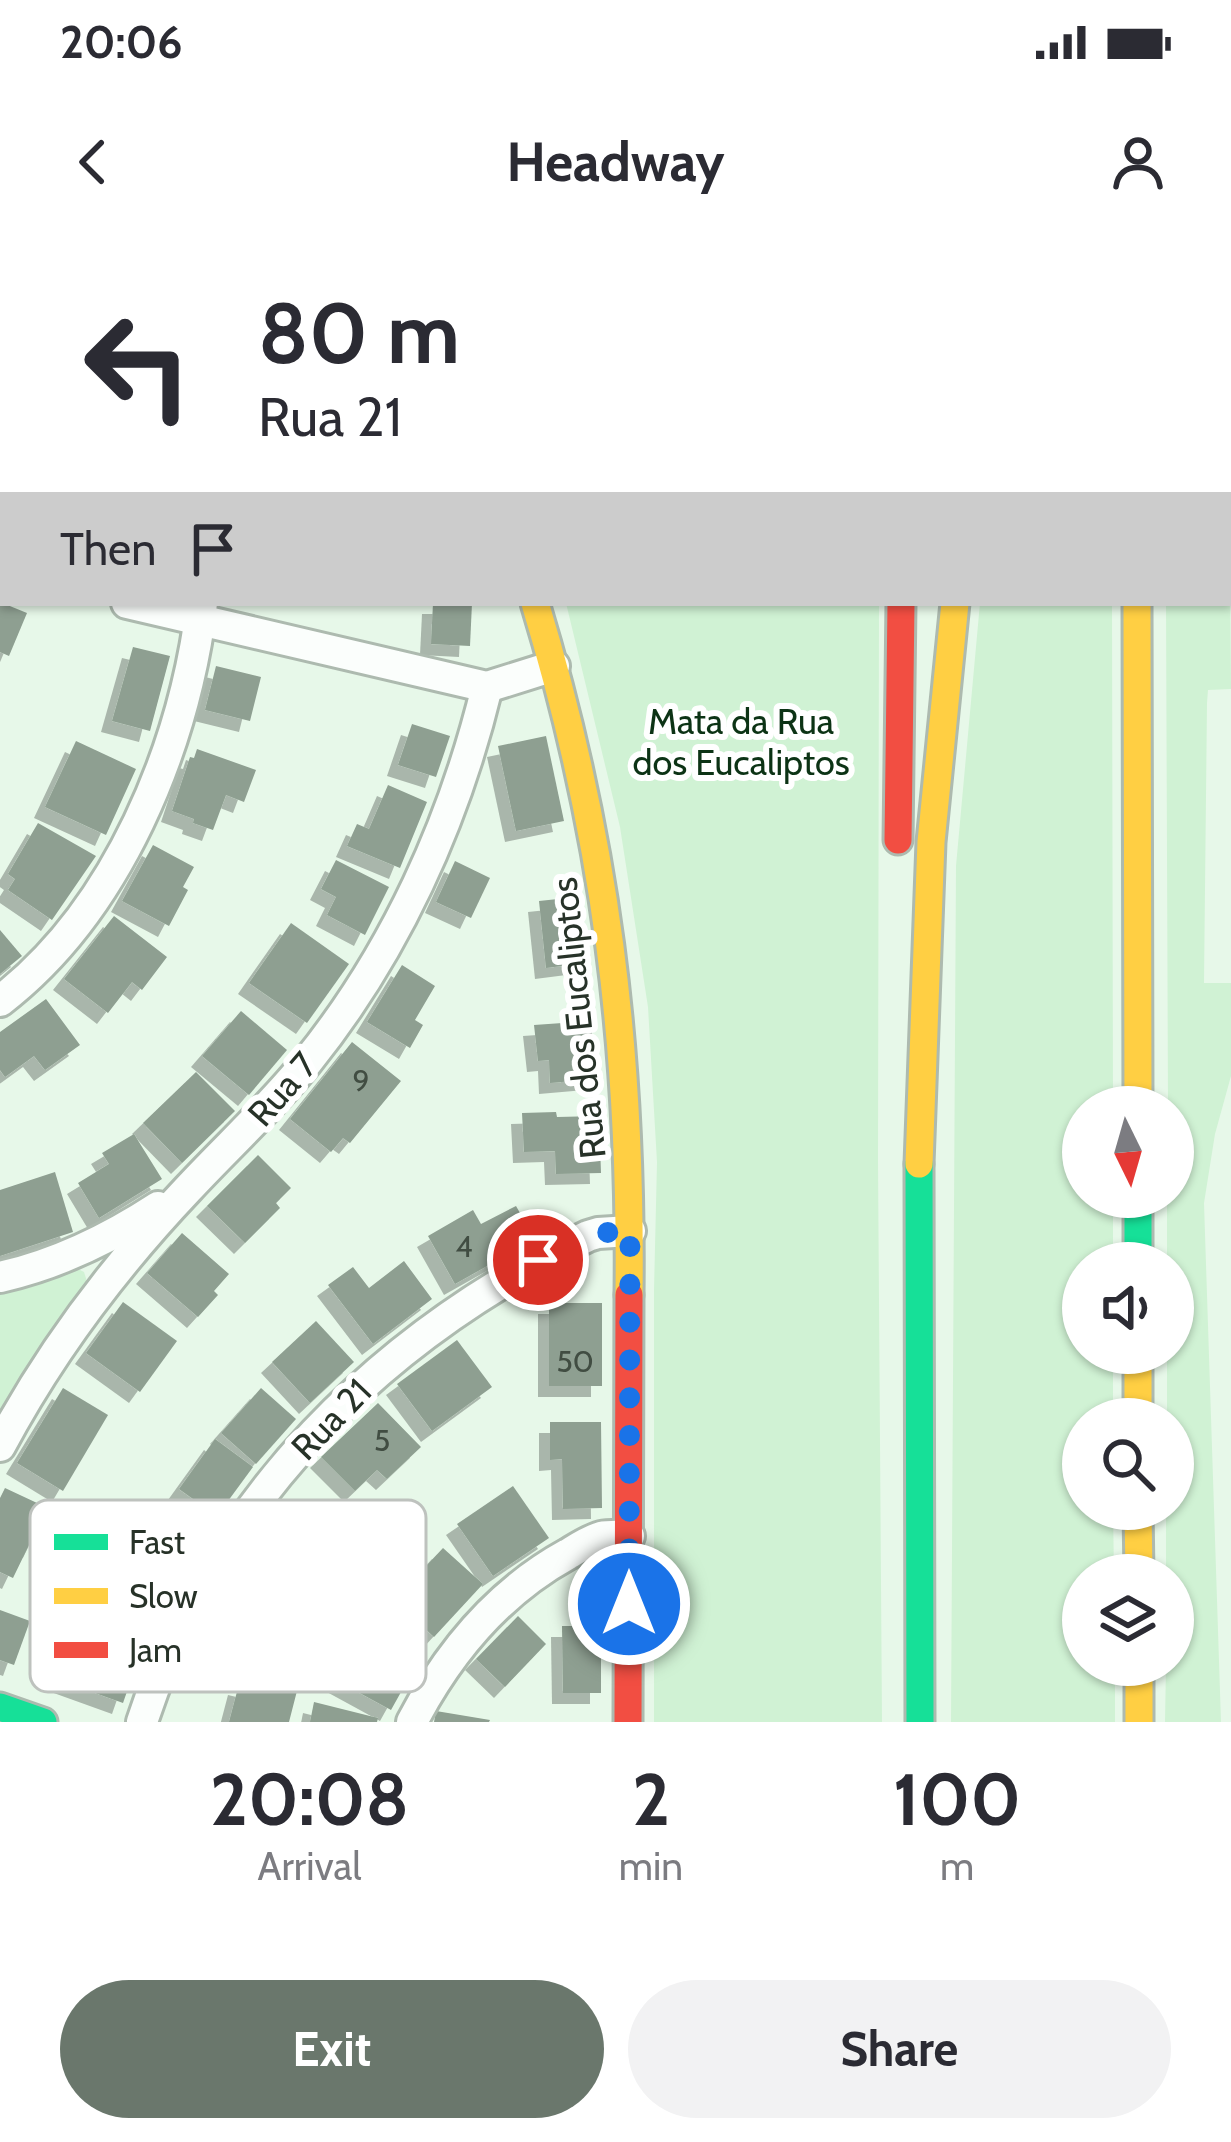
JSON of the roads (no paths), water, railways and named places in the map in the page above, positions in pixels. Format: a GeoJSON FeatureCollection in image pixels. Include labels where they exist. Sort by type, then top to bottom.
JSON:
{"type":"FeatureCollection","features":[{"type":"Feature","properties":{"kind":"main road","name":"Rua dos Eucaliptos"},"geometry":{"type":"LineString","coordinates":[[536,606],[589,806],[613,960],[628,1114],[628,1722]]}},
{"type":"Feature","properties":{"kind":"main road"},"geometry":{"type":"LineString","coordinates":[[898,868],[901,606]]}},
{"type":"Feature","properties":{"kind":"main road"},"geometry":{"type":"LineString","coordinates":[[920,1722],[919,1167],[931,842],[955,606]]}},
{"type":"Feature","properties":{"kind":"main road"},"geometry":{"type":"LineString","coordinates":[[1137,606],[1138,1086]]}},
{"type":"Feature","properties":{"kind":"main road"},"geometry":{"type":"LineString","coordinates":[[899,963],[919,1167]]}},
{"type":"Feature","properties":{"kind":"main road"},"geometry":{"type":"LineString","coordinates":[[1139,1686],[1139,1722]]}},
{"type":"Feature","properties":{"kind":"main road"},"geometry":{"type":"LineString","coordinates":[[0,1707],[43,1722]]}},
{"type":"Feature","properties":{"kind":"street"},"geometry":{"type":"LineString","coordinates":[[155,606],[201,611],[488,687],[554,666]]}},
{"type":"Feature","properties":{"kind":"street"},"geometry":{"type":"LineString","coordinates":[[0,1001],[47,959],[123,851],[176,730],[201,611]]}},
{"type":"Feature","properties":{"kind":"street","name":"Rua 7"},"geometry":{"type":"LineString","coordinates":[[0,1446],[46,1367],[141,1240],[269,1108],[351,1001],[431,856],[452,806],[488,687]]}},
{"type":"Feature","properties":{"kind":"street"},"geometry":{"type":"LineString","coordinates":[[0,1276],[84,1249],[123,1230],[193,1184]]}},
{"type":"Feature","properties":{"kind":"street","name":"Rua 21"},"geometry":{"type":"LineString","coordinates":[[259,1500],[320,1426],[400,1351],[491,1288],[588,1236],[630,1231]]}},
{"type":"Feature","properties":{"kind":"street"},"geometry":{"type":"LineString","coordinates":[[412,1722],[447,1662],[496,1606],[540,1571],[599,1537],[629,1536]]}},
{"type":"Feature","properties":{"kind":"street","name":"Rua 21"},"geometry":{"type":"LineString","coordinates":[[142,1722],[154,1692]]}},
{"type":"Feature","properties":{"kind":"park label","name":"Mata da Rua dos Eucaliptos"},"geometry":{"type":"Point","coordinates":[741,742]}}]}
